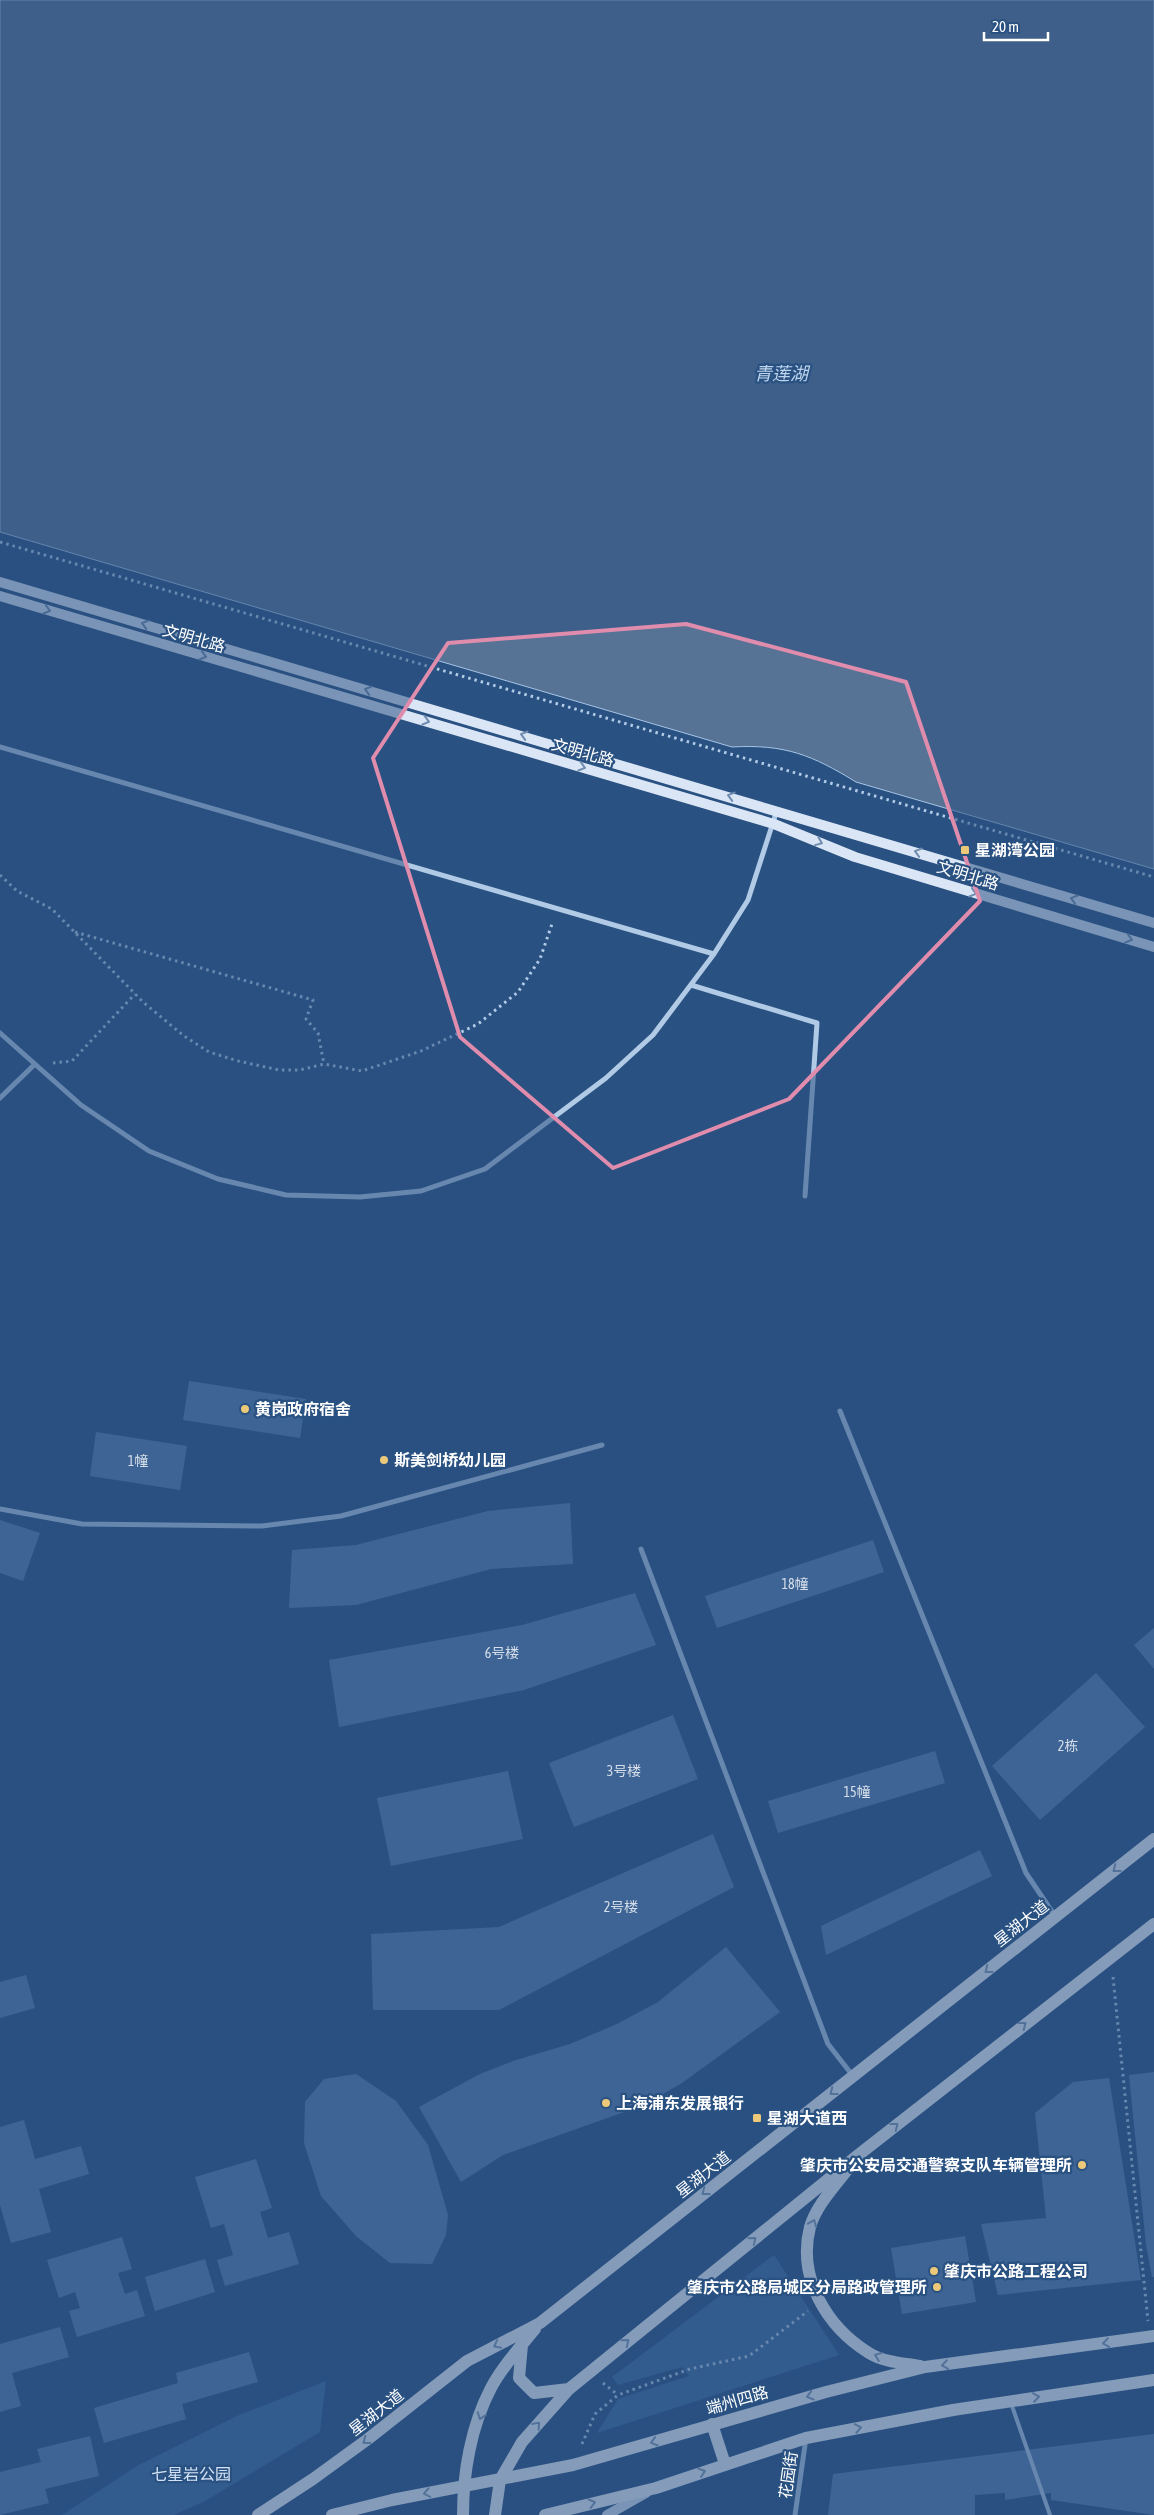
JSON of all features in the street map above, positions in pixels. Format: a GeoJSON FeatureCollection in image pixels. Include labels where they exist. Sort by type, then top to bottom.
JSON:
{"type":"FeatureCollection","features":[{"type":"Feature","properties":{"kind":"main road","name":"星湖大道"},"geometry":{"type":"LineString","coordinates":[[258,2515],[360,2445],[467,2361],[540,2323],[1154,1839]]}},
{"type":"Feature","properties":{"kind":"main road"},"geometry":{"type":"LineString","coordinates":[[495,2515],[500,2480],[522,2442],[569,2389],[857,2156],[1110,1956],[1154,1924]]}},
{"type":"Feature","properties":{"kind":"main road"},"geometry":{"type":"LineString","coordinates":[[857,2156],[823,2201],[810,2226],[808,2248],[811,2285],[831,2321],[870,2353],[887,2360],[925,2368]]}},
{"type":"Feature","properties":{"kind":"main road"},"geometry":{"type":"LineString","coordinates":[[463,2515],[463,2486],[471,2444],[491,2388],[522,2344],[540,2323]]}},
{"type":"Feature","properties":{"kind":"main road","name":"端州四路"},"geometry":{"type":"LineString","coordinates":[[332,2515],[392,2500],[573,2466],[826,2392],[925,2368],[1152,2337]]}},
{"type":"Feature","properties":{"kind":"main road"},"geometry":{"type":"LineString","coordinates":[[522,2344],[519,2378],[534,2393],[569,2389]]}},
{"type":"Feature","properties":{"kind":"main road"},"geometry":{"type":"LineString","coordinates":[[545,2515],[656,2488],[806,2438],[953,2410],[1154,2380]]}},
{"type":"Feature","properties":{"kind":"main road"},"geometry":{"type":"LineString","coordinates":[[712,2424],[725,2464]]}},
{"type":"Feature","properties":{"kind":"street","name":"文明北路"},"geometry":{"type":"LineString","coordinates":[[0,582],[777,810],[1154,923]]}},
{"type":"Feature","properties":{"kind":"street","name":"文明北路"},"geometry":{"type":"LineString","coordinates":[[0,596],[774,824],[856,857],[1154,946]]}},
{"type":"Feature","properties":{"kind":"street"},"geometry":{"type":"LineString","coordinates":[[0,747],[714,954]]}},
{"type":"Feature","properties":{"kind":"street"},"geometry":{"type":"LineString","coordinates":[[0,1032],[81,1105],[149,1150],[218,1179],[286,1195],[360,1197],[421,1191],[485,1169],[549,1123],[606,1078],[654,1035],[714,954],[748,900],[777,810]]}},
{"type":"Feature","properties":{"kind":"street"},"geometry":{"type":"LineString","coordinates":[[691,985],[817,1023],[805,1196]]}},
{"type":"Feature","properties":{"kind":"street"},"geometry":{"type":"LineString","coordinates":[[0,1098],[34,1064]]}},
{"type":"Feature","properties":{"kind":"street"},"geometry":{"type":"LineString","coordinates":[[840,1411],[1026,1874],[1055,1917]]}},
{"type":"Feature","properties":{"kind":"street"},"geometry":{"type":"LineString","coordinates":[[0,1510],[82,1524],[262,1526],[341,1516],[602,1446]]}},
{"type":"Feature","properties":{"kind":"street"},"geometry":{"type":"LineString","coordinates":[[641,1549],[828,2044],[853,2076]]}},
{"type":"Feature","properties":{"kind":"street","name":"花园街"},"geometry":{"type":"LineString","coordinates":[[795,2515],[806,2438]]}},
{"type":"Feature","properties":{"kind":"street"},"geometry":{"type":"LineString","coordinates":[[607,2515],[656,2488]]}},
{"type":"Feature","properties":{"kind":"lane"},"geometry":{"type":"LineString","coordinates":[[1011,2401],[1050,2515]]}},
{"type":"Feature","properties":{"kind":"path"},"geometry":{"type":"LineString","coordinates":[[0,542],[1154,877]]}},
{"type":"Feature","properties":{"kind":"path"},"geometry":{"type":"LineString","coordinates":[[0,875],[17,891],[52,909],[135,994],[184,1036],[209,1052],[279,1070],[300,1070],[324,1064],[362,1071],[422,1052],[478,1024],[518,992],[540,959],[557,909]]}},
{"type":"Feature","properties":{"kind":"path"},"geometry":{"type":"LineString","coordinates":[[74,931],[313,1000],[306,1019],[318,1033],[324,1064]]}},
{"type":"Feature","properties":{"kind":"path"},"geometry":{"type":"LineString","coordinates":[[34,1064],[72,1061],[135,994]]}},
{"type":"Feature","properties":{"kind":"path"},"geometry":{"type":"LineString","coordinates":[[1110,1956],[1152,2337]]}},
{"type":"Feature","properties":{"kind":"path"},"geometry":{"type":"LineString","coordinates":[[573,2466],[595,2414],[618,2394],[690,2369],[749,2356],[820,2302]]}},
{"type":"Feature","properties":{"kind":"highlighted area"},"geometry":{"type":"Polygon","coordinates":[[[686,624],[906,682],[980,901],[789,1099],[613,1168],[460,1037],[373,758],[448,643],[686,624]]]}},
{"type":"Feature","properties":{"kind":"green space"},"geometry":{"type":"Polygon","coordinates":[[[774,2255],[839,2355],[597,2433],[618,2399],[689,2376],[682,2367],[618,2385],[612,2377],[774,2255]]]}},
{"type":"Feature","properties":{"kind":"green space","name":"七星岩公园"},"geometry":{"type":"Polygon","coordinates":[[[326,2381],[320,2432],[205,2501],[174,2515],[62,2515],[137,2466],[237,2416],[326,2381]]]}},
{"type":"Feature","properties":{"kind":"water","name":"青莲湖"},"geometry":{"type":"Polygon","coordinates":[[[0,0],[1154,0],[1154,869],[856,782],[826,765],[797,753],[768,747],[732,747],[0,532],[0,0]]]}},
{"type":"Feature","properties":{"kind":"building","name":"黄岗政府宿舍"},"geometry":{"type":"Polygon","coordinates":[[[189,1381],[306,1399],[300,1438],[183,1420],[189,1381]]]}},
{"type":"Feature","properties":{"kind":"building"},"geometry":{"type":"Polygon","coordinates":[[[96,1432],[187,1446],[180,1490],[90,1476],[96,1432]]]}},
{"type":"Feature","properties":{"kind":"building"},"geometry":{"type":"Polygon","coordinates":[[[570,1503],[573,1564],[491,1569],[356,1605],[289,1608],[292,1550],[356,1545],[488,1511],[570,1503]]]}},
{"type":"Feature","properties":{"kind":"building"},"geometry":{"type":"Polygon","coordinates":[[[0,1520],[40,1533],[23,1581],[0,1573],[0,1520]]]}},
{"type":"Feature","properties":{"kind":"building"},"geometry":{"type":"Polygon","coordinates":[[[873,1540],[884,1572],[717,1628],[705,1596],[873,1540]]]}},
{"type":"Feature","properties":{"kind":"building"},"geometry":{"type":"Polygon","coordinates":[[[635,1593],[656,1645],[524,1690],[339,1727],[329,1660],[522,1625],[635,1593]]]}},
{"type":"Feature","properties":{"kind":"building"},"geometry":{"type":"Polygon","coordinates":[[[1154,1628],[1154,1669],[1134,1645],[1154,1628]]]}},
{"type":"Feature","properties":{"kind":"building"},"geometry":{"type":"Polygon","coordinates":[[[1096,1673],[1145,1727],[1040,1820],[992,1766],[1096,1673]]]}},
{"type":"Feature","properties":{"kind":"building"},"geometry":{"type":"Polygon","coordinates":[[[673,1715],[698,1779],[574,1827],[549,1763],[673,1715]]]}},
{"type":"Feature","properties":{"kind":"building"},"geometry":{"type":"Polygon","coordinates":[[[935,1751],[945,1783],[778,1833],[768,1801],[935,1751]]]}},
{"type":"Feature","properties":{"kind":"building"},"geometry":{"type":"Polygon","coordinates":[[[508,1771],[523,1839],[391,1866],[377,1798],[508,1771]]]}},
{"type":"Feature","properties":{"kind":"building"},"geometry":{"type":"Polygon","coordinates":[[[713,1834],[734,1887],[499,2010],[373,2010],[371,1934],[499,1927],[713,1834]]]}},
{"type":"Feature","properties":{"kind":"building"},"geometry":{"type":"Polygon","coordinates":[[[980,1850],[992,1876],[826,1955],[821,1926],[980,1850]]]}},
{"type":"Feature","properties":{"kind":"building"},"geometry":{"type":"Polygon","coordinates":[[[726,1947],[780,2012],[682,2083],[644,2105],[503,2155],[461,2182],[419,2107],[480,2074],[513,2061],[570,2044],[617,2024],[658,2002],[726,1947]]]}},
{"type":"Feature","properties":{"kind":"building"},"geometry":{"type":"Polygon","coordinates":[[[26,1975],[35,2008],[0,2018],[0,1982],[26,1975]]]}},
{"type":"Feature","properties":{"kind":"building"},"geometry":{"type":"Polygon","coordinates":[[[1154,2072],[1154,2277],[1152,2277],[1146,2245],[1129,2075],[1154,2072]]]}},
{"type":"Feature","properties":{"kind":"building"},"geometry":{"type":"Polygon","coordinates":[[[356,2074],[396,2101],[428,2145],[448,2215],[446,2235],[432,2264],[390,2263],[356,2236],[321,2196],[304,2143],[305,2102],[324,2079],[356,2074]]]}},
{"type":"Feature","properties":{"kind":"building","name":"肇庆市公安局交通警察支队车辆管理所"},"geometry":{"type":"Polygon","coordinates":[[[1109,2078],[1141,2280],[998,2295],[981,2224],[1046,2218],[1035,2113],[1073,2082],[1109,2078]]]}},
{"type":"Feature","properties":{"kind":"building"},"geometry":{"type":"Polygon","coordinates":[[[24,2120],[35,2159],[81,2146],[89,2174],[39,2189],[51,2232],[11,2243],[0,2205],[0,2127],[24,2120]]]}},
{"type":"Feature","properties":{"kind":"building"},"geometry":{"type":"Polygon","coordinates":[[[256,2159],[272,2208],[260,2212],[268,2238],[289,2232],[299,2264],[225,2286],[217,2260],[233,2255],[224,2224],[211,2228],[195,2177],[256,2159]]]}},
{"type":"Feature","properties":{"kind":"building"},"geometry":{"type":"Polygon","coordinates":[[[965,2236],[976,2302],[902,2314],[891,2248],[965,2236]]]}},
{"type":"Feature","properties":{"kind":"building"},"geometry":{"type":"Polygon","coordinates":[[[122,2237],[132,2269],[118,2273],[125,2294],[137,2290],[145,2316],[77,2337],[69,2311],[80,2308],[75,2292],[59,2298],[47,2260],[122,2237]]]}},
{"type":"Feature","properties":{"kind":"building"},"geometry":{"type":"Polygon","coordinates":[[[205,2259],[215,2292],[155,2311],[145,2277],[205,2259]]]}},
{"type":"Feature","properties":{"kind":"building"},"geometry":{"type":"Polygon","coordinates":[[[60,2327],[69,2357],[12,2373],[21,2406],[0,2412],[0,2344],[60,2327]]]}},
{"type":"Feature","properties":{"kind":"building"},"geometry":{"type":"Polygon","coordinates":[[[249,2352],[258,2382],[182,2404],[186,2419],[104,2443],[94,2408],[178,2383],[176,2373],[249,2352]]]}},
{"type":"Feature","properties":{"kind":"building"},"geometry":{"type":"Polygon","coordinates":[[[1154,2434],[1154,2515],[1051,2500],[1051,2493],[1005,2500],[1005,2493],[975,2495],[975,2515],[828,2515],[833,2474],[1154,2434]]]}},
{"type":"Feature","properties":{"kind":"building"},"geometry":{"type":"Polygon","coordinates":[[[90,2436],[99,2476],[45,2489],[49,2503],[0,2515],[0,2472],[41,2462],[37,2449],[90,2436]]]}},
{"type":"Feature","properties":{"kind":"place","name":"星湖湾公园"},"geometry":{"type":"Point","coordinates":[965,850]}},
{"type":"Feature","properties":{"kind":"place","name":"黄岗政府宿舍"},"geometry":{"type":"Point","coordinates":[245,1409]}},
{"type":"Feature","properties":{"kind":"place","name":"斯美剑桥幼儿园"},"geometry":{"type":"Point","coordinates":[384,1460]}},
{"type":"Feature","properties":{"kind":"place","name":"上海浦东发展银行"},"geometry":{"type":"Point","coordinates":[606,2103]}},
{"type":"Feature","properties":{"kind":"place","name":"星湖大道西"},"geometry":{"type":"Point","coordinates":[757,2118]}},
{"type":"Feature","properties":{"kind":"place","name":"肇庆市公安局交通警察支队车辆管理所"},"geometry":{"type":"Point","coordinates":[1082,2165]}},
{"type":"Feature","properties":{"kind":"place","name":"肇庆市公路工程公司"},"geometry":{"type":"Point","coordinates":[934,2271]}},
{"type":"Feature","properties":{"kind":"place","name":"肇庆市公路局城区分局路政管理所"},"geometry":{"type":"Point","coordinates":[937,2287]}}]}
